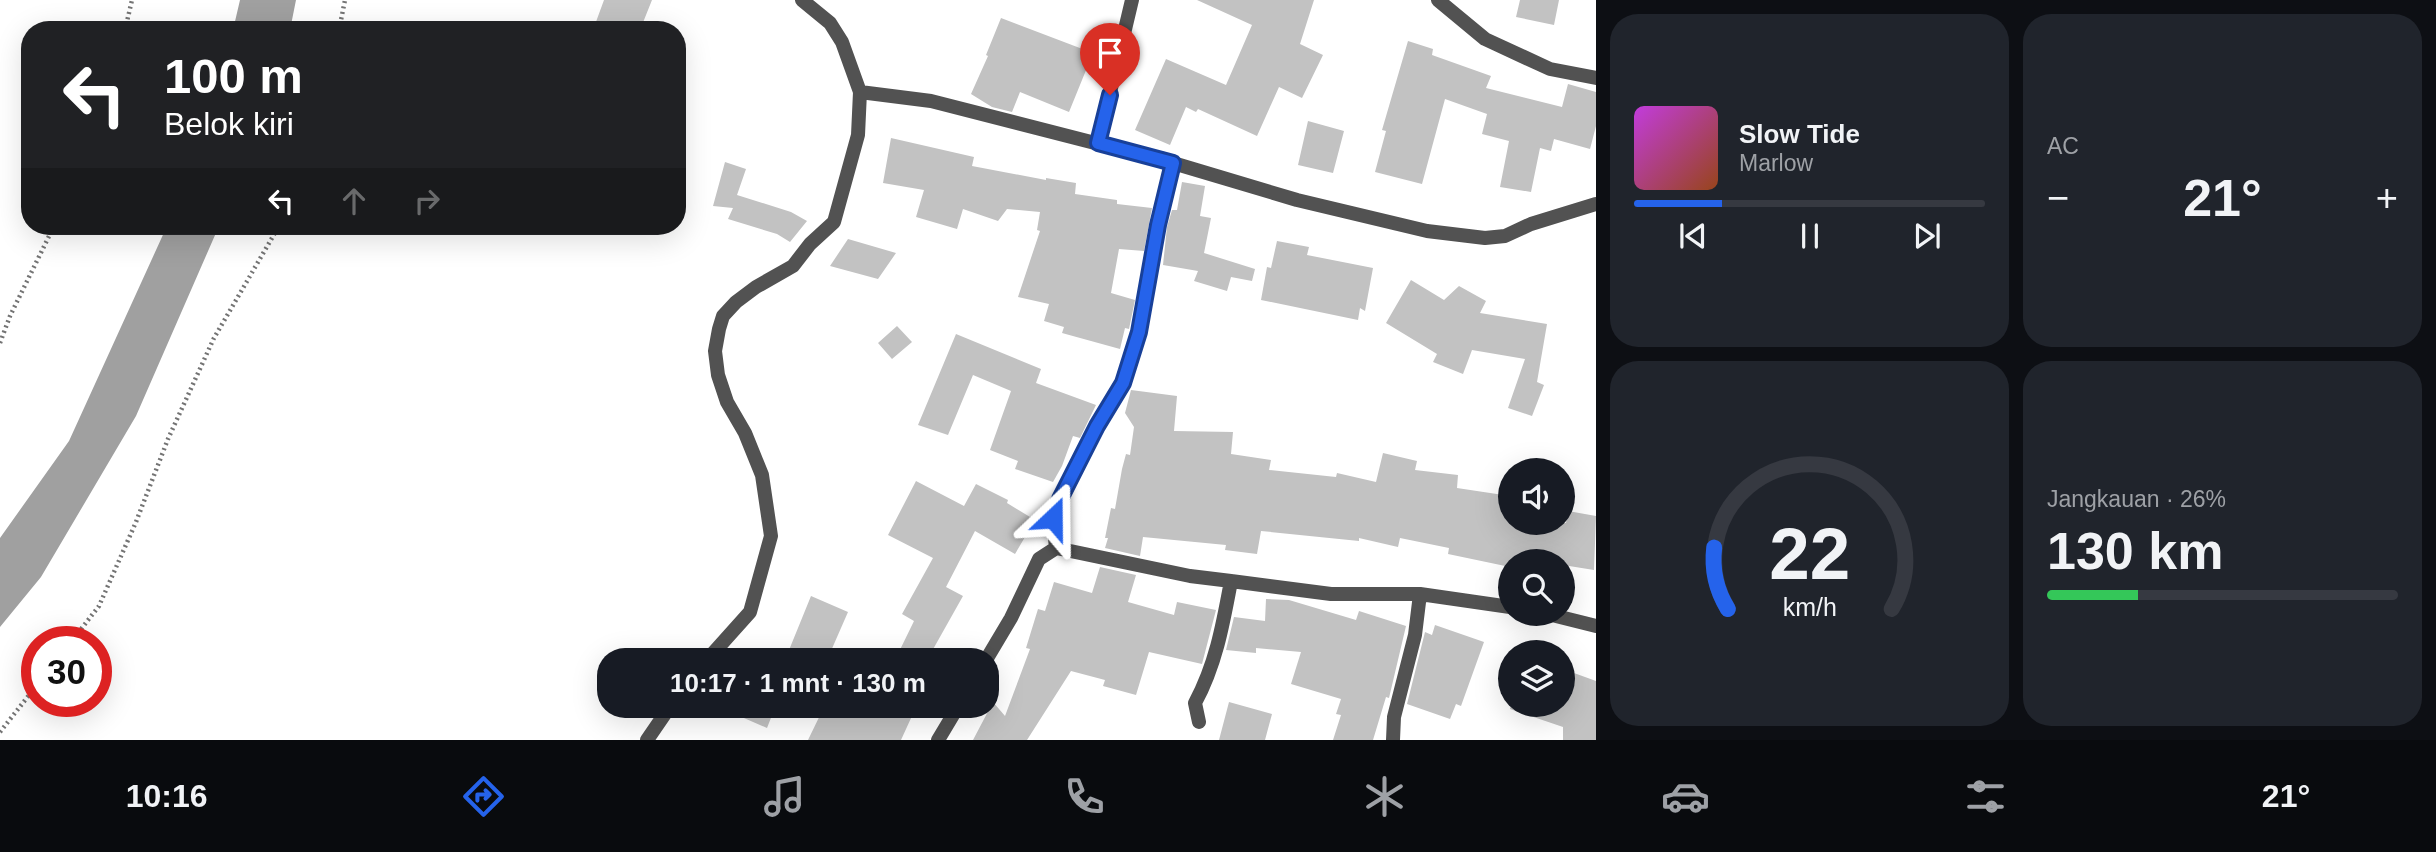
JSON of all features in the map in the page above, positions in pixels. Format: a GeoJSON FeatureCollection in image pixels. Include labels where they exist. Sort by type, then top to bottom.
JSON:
{"type":"FeatureCollection","features":[{"type":"Feature","properties":{"kind":"street"},"geometry":{"type":"LineString","coordinates":[[718,648],[750,612],[771,536],[762,475],[745,433],[727,402],[718,375],[715,351],[719,329],[723,316],[736,302],[755,287],[793,266],[810,244],[834,222],[858,135],[860,92],[842,42],[830,23],[802,0]]}},
{"type":"Feature","properties":{"kind":"street"},"geometry":{"type":"LineString","coordinates":[[1098,143],[1132,0]]}},
{"type":"Feature","properties":{"kind":"street"},"geometry":{"type":"LineString","coordinates":[[1438,0],[1485,39],[1550,69],[1596,78]]}},
{"type":"Feature","properties":{"kind":"street"},"geometry":{"type":"LineString","coordinates":[[860,92],[931,101],[1173,163],[1297,200],[1427,231],[1485,238],[1505,236],[1531,224],[1596,204]]}},
{"type":"Feature","properties":{"kind":"street"},"geometry":{"type":"LineString","coordinates":[[1056,548],[1053,518],[1060,499],[1097,426],[1123,383],[1139,332],[1158,225],[1173,163]]}},
{"type":"Feature","properties":{"kind":"street"},"geometry":{"type":"LineString","coordinates":[[993,648],[1011,618],[1039,559],[1056,548],[1190,576],[1332,594],[1420,594],[1498,605]]}},
{"type":"Feature","properties":{"kind":"street"},"geometry":{"type":"LineString","coordinates":[[1199,722],[1195,703],[1219,646],[1231,581]]}},
{"type":"Feature","properties":{"kind":"street"},"geometry":{"type":"LineString","coordinates":[[1393,740],[1394,717],[1415,635],[1420,594]]}},
{"type":"Feature","properties":{"kind":"street"},"geometry":{"type":"LineString","coordinates":[[1575,621],[1596,626]]}},
{"type":"Feature","properties":{"kind":"street"},"geometry":{"type":"LineString","coordinates":[[647,740],[662,718]]}},
{"type":"Feature","properties":{"kind":"street"},"geometry":{"type":"LineString","coordinates":[[938,740],[951,718]]}},
{"type":"Feature","properties":{"kind":"path"},"geometry":{"type":"LineString","coordinates":[[127,21],[132,0]]}},
{"type":"Feature","properties":{"kind":"path"},"geometry":{"type":"LineString","coordinates":[[341,21],[345,0]]}},
{"type":"Feature","properties":{"kind":"path"},"geometry":{"type":"LineString","coordinates":[[0,343],[10,316],[50,235]]}},
{"type":"Feature","properties":{"kind":"path"},"geometry":{"type":"LineString","coordinates":[[83,626],[99,606],[136,522],[168,439],[215,338],[274,235]]}},
{"type":"Feature","properties":{"kind":"path"},"geometry":{"type":"LineString","coordinates":[[0,732],[21,705]]}},
{"type":"Feature","properties":{"kind":"shaded area"},"geometry":{"type":"Polygon","coordinates":[[[240,0],[296,0],[292,21],[235,21],[240,0]]]}},
{"type":"Feature","properties":{"kind":"shaded area"},"geometry":{"type":"Polygon","coordinates":[[[163,235],[215,235],[136,416],[41,577],[0,627],[0,538],[69,441],[163,235]]]}},
{"type":"Feature","properties":{"kind":"building"},"geometry":{"type":"Polygon","coordinates":[[[604,0],[652,0],[644,21],[596,21],[604,0]]]}},
{"type":"Feature","properties":{"kind":"building"},"geometry":{"type":"Polygon","coordinates":[[[1197,0],[1314,0],[1300,44],[1323,55],[1302,98],[1279,87],[1257,136],[1198,109],[1196,112],[1186,107],[1170,145],[1135,130],[1166,59],[1226,85],[1252,25],[1197,0]]]}},
{"type":"Feature","properties":{"kind":"building"},"geometry":{"type":"Polygon","coordinates":[[[1520,0],[1559,0],[1554,25],[1516,17],[1520,0]]]}},
{"type":"Feature","properties":{"kind":"building"},"geometry":{"type":"Polygon","coordinates":[[[1001,18],[1093,53],[1069,112],[1020,92],[1012,112],[992,107],[971,94],[1001,18]]]}},
{"type":"Feature","properties":{"kind":"building"},"geometry":{"type":"Polygon","coordinates":[[[1408,41],[1433,49],[1432,55],[1491,76],[1486,88],[1562,107],[1568,84],[1596,92],[1596,126],[1590,149],[1554,139],[1551,151],[1540,148],[1531,192],[1500,187],[1509,141],[1482,134],[1487,114],[1445,99],[1422,184],[1375,172],[1386,131],[1382,130],[1408,41]]]}},
{"type":"Feature","properties":{"kind":"building"},"geometry":{"type":"Polygon","coordinates":[[[1308,121],[1344,131],[1333,173],[1298,165],[1308,121]]]}},
{"type":"Feature","properties":{"kind":"building"},"geometry":{"type":"Polygon","coordinates":[[[891,138],[974,157],[972,166],[1076,183],[1075,194],[1117,200],[1117,204],[1152,208],[1144,251],[1119,249],[1111,293],[1135,300],[1129,329],[1125,328],[1120,349],[1062,333],[1064,327],[1044,321],[1049,304],[1018,297],[1040,231],[1037,230],[1040,212],[1007,209],[998,221],[963,209],[957,229],[916,217],[924,190],[883,183],[891,138]]]}},
{"type":"Feature","properties":{"kind":"building"},"geometry":{"type":"Polygon","coordinates":[[[725,162],[746,169],[737,195],[791,212],[807,221],[790,242],[777,234],[728,219],[733,208],[713,206],[725,162]]]}},
{"type":"Feature","properties":{"kind":"building"},"geometry":{"type":"Polygon","coordinates":[[[1182,182],[1205,186],[1200,216],[1211,218],[1204,253],[1255,269],[1252,281],[1231,277],[1227,291],[1194,281],[1198,271],[1163,265],[1167,227],[1172,210],[1177,210],[1182,182]]]}},
{"type":"Feature","properties":{"kind":"building"},"geometry":{"type":"Polygon","coordinates":[[[848,239],[896,253],[878,279],[830,266],[848,239]]]}},
{"type":"Feature","properties":{"kind":"building"},"geometry":{"type":"Polygon","coordinates":[[[1277,241],[1309,247],[1307,255],[1373,268],[1365,311],[1360,308],[1358,320],[1261,300],[1267,267],[1271,268],[1277,241]]]}},
{"type":"Feature","properties":{"kind":"building"},"geometry":{"type":"Polygon","coordinates":[[[1411,280],[1444,300],[1459,286],[1486,301],[1480,313],[1547,324],[1537,382],[1544,385],[1532,416],[1508,408],[1525,359],[1472,350],[1463,374],[1433,362],[1437,354],[1386,323],[1411,280]]]}},
{"type":"Feature","properties":{"kind":"building"},"geometry":{"type":"Polygon","coordinates":[[[897,326],[912,342],[892,359],[878,343],[897,326]]]}},
{"type":"Feature","properties":{"kind":"building"},"geometry":{"type":"Polygon","coordinates":[[[956,334],[1041,369],[1036,383],[1096,405],[1080,438],[1073,436],[1053,482],[1015,469],[1018,461],[990,450],[1011,391],[973,375],[948,435],[918,425],[956,334]]]}},
{"type":"Feature","properties":{"kind":"building"},"geometry":{"type":"Polygon","coordinates":[[[1131,390],[1177,396],[1174,431],[1233,432],[1231,454],[1271,460],[1269,470],[1336,477],[1337,473],[1376,482],[1383,453],[1417,461],[1415,470],[1458,475],[1457,488],[1498,494],[1498,535],[1575,535],[1575,512],[1596,516],[1594,570],[1575,567],[1575,549],[1498,549],[1498,564],[1448,554],[1449,548],[1400,538],[1398,547],[1359,538],[1359,541],[1261,531],[1257,554],[1225,550],[1226,545],[1143,537],[1140,556],[1105,548],[1111,508],[1115,509],[1126,454],[1130,455],[1134,427],[1125,413],[1131,390]]]}},
{"type":"Feature","properties":{"kind":"building"},"geometry":{"type":"Polygon","coordinates":[[[916,481],[964,506],[976,484],[1008,500],[1007,503],[1035,520],[1015,554],[975,531],[946,587],[963,596],[934,648],[901,648],[914,621],[902,614],[933,558],[888,535],[916,481]]]}},
{"type":"Feature","properties":{"kind":"building"},"geometry":{"type":"Polygon","coordinates":[[[1100,567],[1136,575],[1128,602],[1174,615],[1177,602],[1216,610],[1202,664],[1149,652],[1136,695],[1103,686],[1105,680],[1071,671],[1027,740],[973,740],[985,718],[999,718],[999,709],[1005,716],[1030,649],[1026,648],[1038,609],[1045,611],[1054,582],[1092,593],[1100,567]]]}},
{"type":"Feature","properties":{"kind":"building"},"geometry":{"type":"Polygon","coordinates":[[[811,596],[848,612],[832,648],[790,648],[811,596]]]}},
{"type":"Feature","properties":{"kind":"building"},"geometry":{"type":"Polygon","coordinates":[[[1266,599],[1289,600],[1356,620],[1359,611],[1406,626],[1389,698],[1386,697],[1373,740],[1333,740],[1341,715],[1336,714],[1341,699],[1291,684],[1301,652],[1256,648],[1256,653],[1226,650],[1234,617],[1265,621],[1266,599]]]}},
{"type":"Feature","properties":{"kind":"building"},"geometry":{"type":"Polygon","coordinates":[[[1435,625],[1484,642],[1461,706],[1456,704],[1450,719],[1407,704],[1425,632],[1432,635],[1435,625]]]}},
{"type":"Feature","properties":{"kind":"building"},"geometry":{"type":"Polygon","coordinates":[[[1575,673],[1596,681],[1596,740],[1563,740],[1563,727],[1534,717],[1575,717],[1575,673]]]}},
{"type":"Feature","properties":{"kind":"building"},"geometry":{"type":"Polygon","coordinates":[[[1229,702],[1272,714],[1265,740],[1219,740],[1229,702]]]}},
{"type":"Feature","properties":{"kind":"building"},"geometry":{"type":"Polygon","coordinates":[[[744,718],[771,718],[767,728],[744,718]]]}},
{"type":"Feature","properties":{"kind":"building"},"geometry":{"type":"Polygon","coordinates":[[[819,718],[911,718],[901,740],[808,740],[819,718]]]}},
{"type":"Feature","properties":{"kind":"route"},"geometry":{"type":"LineString","coordinates":[[1053,518],[1097,426],[1123,383],[1139,332],[1158,225],[1173,163],[1098,143],[1110,95]]}}]}
